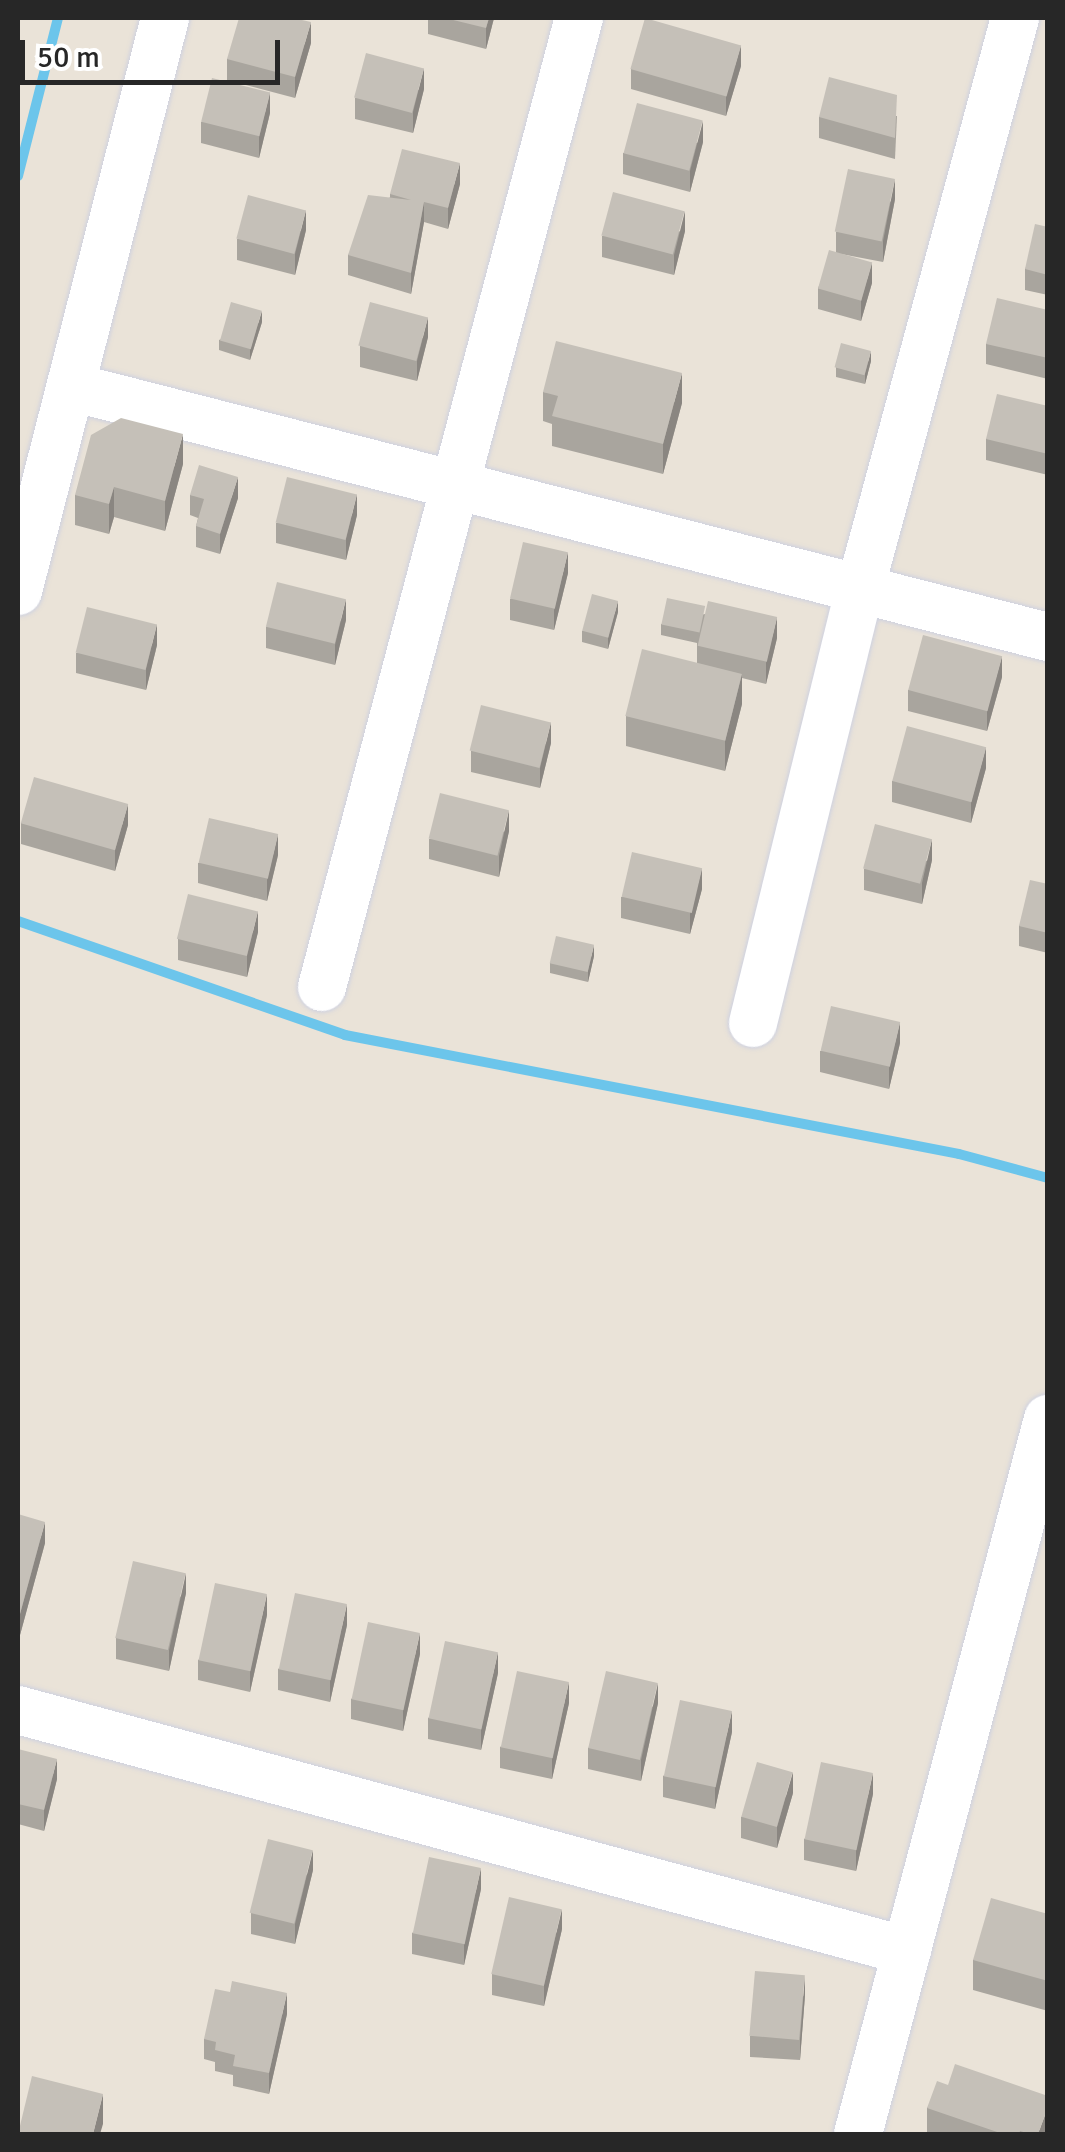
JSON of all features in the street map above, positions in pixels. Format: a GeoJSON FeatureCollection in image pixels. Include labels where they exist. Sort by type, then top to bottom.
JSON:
{"type":"FeatureCollection","features":[{"type":"Feature","properties":{"kind":"street"},"geometry":{"type":"LineString","coordinates":[[18,591],[165,18]]}},
{"type":"Feature","properties":{"kind":"street"},"geometry":{"type":"LineString","coordinates":[[322,986],[451,484],[579,18]]}},
{"type":"Feature","properties":{"kind":"street"},"geometry":{"type":"LineString","coordinates":[[753,1022],[860,589],[1015,18]]}},
{"type":"Feature","properties":{"kind":"street"},"geometry":{"type":"LineString","coordinates":[[72,386],[1048,636]]}},
{"type":"Feature","properties":{"kind":"street"},"geometry":{"type":"LineString","coordinates":[[858,2134],[1040,1480],[1048,1419]]}},
{"type":"Feature","properties":{"kind":"street"},"geometry":{"type":"LineString","coordinates":[[18,1710],[907,1950]]}},
{"type":"Feature","properties":{"kind":"building"},"geometry":{"type":"Polygon","coordinates":[[[239,18],[311,22],[295,77],[227,59],[239,18]]]}},
{"type":"Feature","properties":{"kind":"building"},"geometry":{"type":"Polygon","coordinates":[[[445,18],[489,18],[486,28],[445,18]]]}},
{"type":"Feature","properties":{"kind":"building"},"geometry":{"type":"Polygon","coordinates":[[[645,18],[741,46],[727,97],[630,69],[645,18]]]}},
{"type":"Feature","properties":{"kind":"building"},"geometry":{"type":"Polygon","coordinates":[[[366,53],[424,69],[412,113],[354,97],[366,53]]]}},
{"type":"Feature","properties":{"kind":"building"},"geometry":{"type":"Polygon","coordinates":[[[829,77],[897,95],[895,138],[819,117],[829,77]]]}},
{"type":"Feature","properties":{"kind":"building"},"geometry":{"type":"Polygon","coordinates":[[[212,78],[270,93],[259,136],[201,122],[212,78]]]}},
{"type":"Feature","properties":{"kind":"building"},"geometry":{"type":"Polygon","coordinates":[[[637,103],[703,121],[689,171],[624,153],[637,103]]]}},
{"type":"Feature","properties":{"kind":"building"},"geometry":{"type":"Polygon","coordinates":[[[402,149],[460,163],[448,208],[424,202],[411,273],[348,255],[368,195],[411,200],[390,194],[402,149]]]}},
{"type":"Feature","properties":{"kind":"building"},"geometry":{"type":"Polygon","coordinates":[[[848,169],[895,179],[882,242],[835,232],[848,169]]]}},
{"type":"Feature","properties":{"kind":"building"},"geometry":{"type":"Polygon","coordinates":[[[613,192],[684,211],[673,255],[601,235],[613,192]]]}},
{"type":"Feature","properties":{"kind":"building"},"geometry":{"type":"Polygon","coordinates":[[[248,195],[306,211],[294,254],[236,238],[248,195]]]}},
{"type":"Feature","properties":{"kind":"building"},"geometry":{"type":"Polygon","coordinates":[[[1035,224],[1048,227],[1048,275],[1025,269],[1035,224]]]}},
{"type":"Feature","properties":{"kind":"building"},"geometry":{"type":"Polygon","coordinates":[[[829,250],[872,262],[861,301],[818,288],[829,250]]]}},
{"type":"Feature","properties":{"kind":"building"},"geometry":{"type":"Polygon","coordinates":[[[997,298],[1048,310],[1048,358],[986,344],[997,298]]]}},
{"type":"Feature","properties":{"kind":"building"},"geometry":{"type":"Polygon","coordinates":[[[231,302],[262,311],[251,349],[220,340],[231,302]]]}},
{"type":"Feature","properties":{"kind":"building"},"geometry":{"type":"Polygon","coordinates":[[[370,302],[428,318],[416,361],[358,345],[370,302]]]}},
{"type":"Feature","properties":{"kind":"building"},"geometry":{"type":"Polygon","coordinates":[[[556,341],[682,373],[663,444],[552,416],[558,396],[543,392],[556,341]]]}},
{"type":"Feature","properties":{"kind":"building"},"geometry":{"type":"Polygon","coordinates":[[[841,343],[871,351],[864,375],[835,367],[841,343]]]}},
{"type":"Feature","properties":{"kind":"building"},"geometry":{"type":"Polygon","coordinates":[[[997,394],[1048,406],[1048,454],[986,439],[997,394]]]}},
{"type":"Feature","properties":{"kind":"building"},"geometry":{"type":"Polygon","coordinates":[[[121,418],[183,434],[165,501],[114,487],[109,504],[75,495],[91,435],[121,418]]]}},
{"type":"Feature","properties":{"kind":"building"},"geometry":{"type":"Polygon","coordinates":[[[199,465],[238,477],[220,534],[196,526],[204,499],[190,495],[199,465]]]}},
{"type":"Feature","properties":{"kind":"building"},"geometry":{"type":"Polygon","coordinates":[[[287,477],[357,494],[345,540],[276,523],[287,477]]]}},
{"type":"Feature","properties":{"kind":"building"},"geometry":{"type":"Polygon","coordinates":[[[523,542],[568,552],[555,609],[510,599],[523,542]]]}},
{"type":"Feature","properties":{"kind":"building"},"geometry":{"type":"Polygon","coordinates":[[[277,582],[346,599],[335,644],[266,627],[277,582]]]}},
{"type":"Feature","properties":{"kind":"building"},"geometry":{"type":"Polygon","coordinates":[[[592,594],[618,601],[608,638],[582,631],[592,594]]]}},
{"type":"Feature","properties":{"kind":"building"},"geometry":{"type":"Polygon","coordinates":[[[667,598],[705,606],[700,633],[661,624],[667,598]]]}},
{"type":"Feature","properties":{"kind":"building"},"geometry":{"type":"Polygon","coordinates":[[[708,601],[777,617],[767,662],[698,646],[708,601]]]}},
{"type":"Feature","properties":{"kind":"building"},"geometry":{"type":"Polygon","coordinates":[[[87,607],[157,624],[145,670],[76,653],[87,607]]]}},
{"type":"Feature","properties":{"kind":"building"},"geometry":{"type":"Polygon","coordinates":[[[923,635],[1002,656],[987,711],[908,690],[923,635]]]}},
{"type":"Feature","properties":{"kind":"building"},"geometry":{"type":"Polygon","coordinates":[[[642,649],[742,674],[725,741],[625,716],[642,649]]]}},
{"type":"Feature","properties":{"kind":"building"},"geometry":{"type":"Polygon","coordinates":[[[481,705],[551,722],[539,768],[470,751],[481,705]]]}},
{"type":"Feature","properties":{"kind":"building"},"geometry":{"type":"Polygon","coordinates":[[[907,726],[986,747],[971,802],[892,781],[907,726]]]}},
{"type":"Feature","properties":{"kind":"building"},"geometry":{"type":"Polygon","coordinates":[[[34,777],[128,804],[115,850],[21,823],[34,777]]]}},
{"type":"Feature","properties":{"kind":"building"},"geometry":{"type":"Polygon","coordinates":[[[440,793],[509,810],[498,856],[429,839],[440,793]]]}},
{"type":"Feature","properties":{"kind":"building"},"geometry":{"type":"Polygon","coordinates":[[[209,818],[278,834],[268,879],[199,863],[209,818]]]}},
{"type":"Feature","properties":{"kind":"building"},"geometry":{"type":"Polygon","coordinates":[[[875,824],[932,839],[920,884],[863,868],[875,824]]]}},
{"type":"Feature","properties":{"kind":"building"},"geometry":{"type":"Polygon","coordinates":[[[632,852],[702,868],[692,913],[622,897],[632,852]]]}},
{"type":"Feature","properties":{"kind":"building"},"geometry":{"type":"Polygon","coordinates":[[[1030,880],[1048,884],[1048,933],[1019,926],[1030,880]]]}},
{"type":"Feature","properties":{"kind":"building"},"geometry":{"type":"Polygon","coordinates":[[[188,894],[258,911],[247,956],[177,939],[188,894]]]}},
{"type":"Feature","properties":{"kind":"building"},"geometry":{"type":"Polygon","coordinates":[[[556,936],[594,945],[588,972],[550,963],[556,936]]]}},
{"type":"Feature","properties":{"kind":"building"},"geometry":{"type":"Polygon","coordinates":[[[831,1006],[900,1022],[890,1067],[821,1051],[831,1006]]]}},
{"type":"Feature","properties":{"kind":"building"},"geometry":{"type":"Polygon","coordinates":[[[18,1514],[45,1522],[20,1614],[18,1613],[18,1514]]]}},
{"type":"Feature","properties":{"kind":"building"},"geometry":{"type":"Polygon","coordinates":[[[133,1561],[186,1573],[168,1650],[115,1638],[133,1561]]]}},
{"type":"Feature","properties":{"kind":"building"},"geometry":{"type":"Polygon","coordinates":[[[215,1583],[267,1594],[250,1671],[199,1660],[215,1583]]]}},
{"type":"Feature","properties":{"kind":"building"},"geometry":{"type":"Polygon","coordinates":[[[295,1593],[347,1604],[331,1680],[279,1669],[295,1593]]]}},
{"type":"Feature","properties":{"kind":"building"},"geometry":{"type":"Polygon","coordinates":[[[368,1622],[420,1633],[403,1710],[352,1699],[368,1622]]]}},
{"type":"Feature","properties":{"kind":"building"},"geometry":{"type":"Polygon","coordinates":[[[445,1641],[498,1652],[481,1730],[429,1718],[445,1641]]]}},
{"type":"Feature","properties":{"kind":"building"},"geometry":{"type":"Polygon","coordinates":[[[517,1671],[569,1682],[553,1758],[501,1747],[517,1671]]]}},
{"type":"Feature","properties":{"kind":"building"},"geometry":{"type":"Polygon","coordinates":[[[606,1671],[658,1683],[640,1760],[588,1748],[606,1671]]]}},
{"type":"Feature","properties":{"kind":"building"},"geometry":{"type":"Polygon","coordinates":[[[680,1700],[732,1711],[716,1787],[664,1776],[680,1700]]]}},
{"type":"Feature","properties":{"kind":"building"},"geometry":{"type":"Polygon","coordinates":[[[18,1749],[57,1759],[44,1810],[18,1804],[18,1749]]]}},
{"type":"Feature","properties":{"kind":"building"},"geometry":{"type":"Polygon","coordinates":[[[757,1762],[793,1772],[777,1827],[741,1817],[757,1762]]]}},
{"type":"Feature","properties":{"kind":"building"},"geometry":{"type":"Polygon","coordinates":[[[821,1762],[873,1773],[856,1850],[805,1839],[821,1762]]]}},
{"type":"Feature","properties":{"kind":"building"},"geometry":{"type":"Polygon","coordinates":[[[268,1839],[313,1850],[294,1924],[250,1913],[268,1839]]]}},
{"type":"Feature","properties":{"kind":"building"},"geometry":{"type":"Polygon","coordinates":[[[429,1857],[481,1868],[465,1944],[413,1933],[429,1857]]]}},
{"type":"Feature","properties":{"kind":"building"},"geometry":{"type":"Polygon","coordinates":[[[509,1897],[562,1909],[544,1986],[491,1974],[509,1897]]]}},
{"type":"Feature","properties":{"kind":"building"},"geometry":{"type":"Polygon","coordinates":[[[991,1898],[1048,1914],[1048,1981],[973,1960],[991,1898]]]}},
{"type":"Feature","properties":{"kind":"building"},"geometry":{"type":"Polygon","coordinates":[[[755,1971],[805,1975],[799,2040],[749,2036],[755,1971]]]}},
{"type":"Feature","properties":{"kind":"building"},"geometry":{"type":"Polygon","coordinates":[[[232,1981],[287,1993],[269,2073],[233,2066],[235,2055],[215,2050],[216,2042],[204,2039],[215,1989],[230,1992],[232,1981]]]}},
{"type":"Feature","properties":{"kind":"building"},"geometry":{"type":"Polygon","coordinates":[[[955,2064],[1048,2096],[1038,2134],[1003,2134],[927,2108],[937,2081],[948,2085],[955,2064]]]}},
{"type":"Feature","properties":{"kind":"building"},"geometry":{"type":"Polygon","coordinates":[[[32,2076],[103,2094],[93,2134],[18,2134],[32,2076]]]}},
{"type":"Feature","properties":{"kind":"waterway"},"geometry":{"type":"LineString","coordinates":[[18,176],[58,18]]}},
{"type":"Feature","properties":{"kind":"waterway"},"geometry":{"type":"LineString","coordinates":[[18,921],[345,1035],[959,1154],[1048,1178]]}}]}
